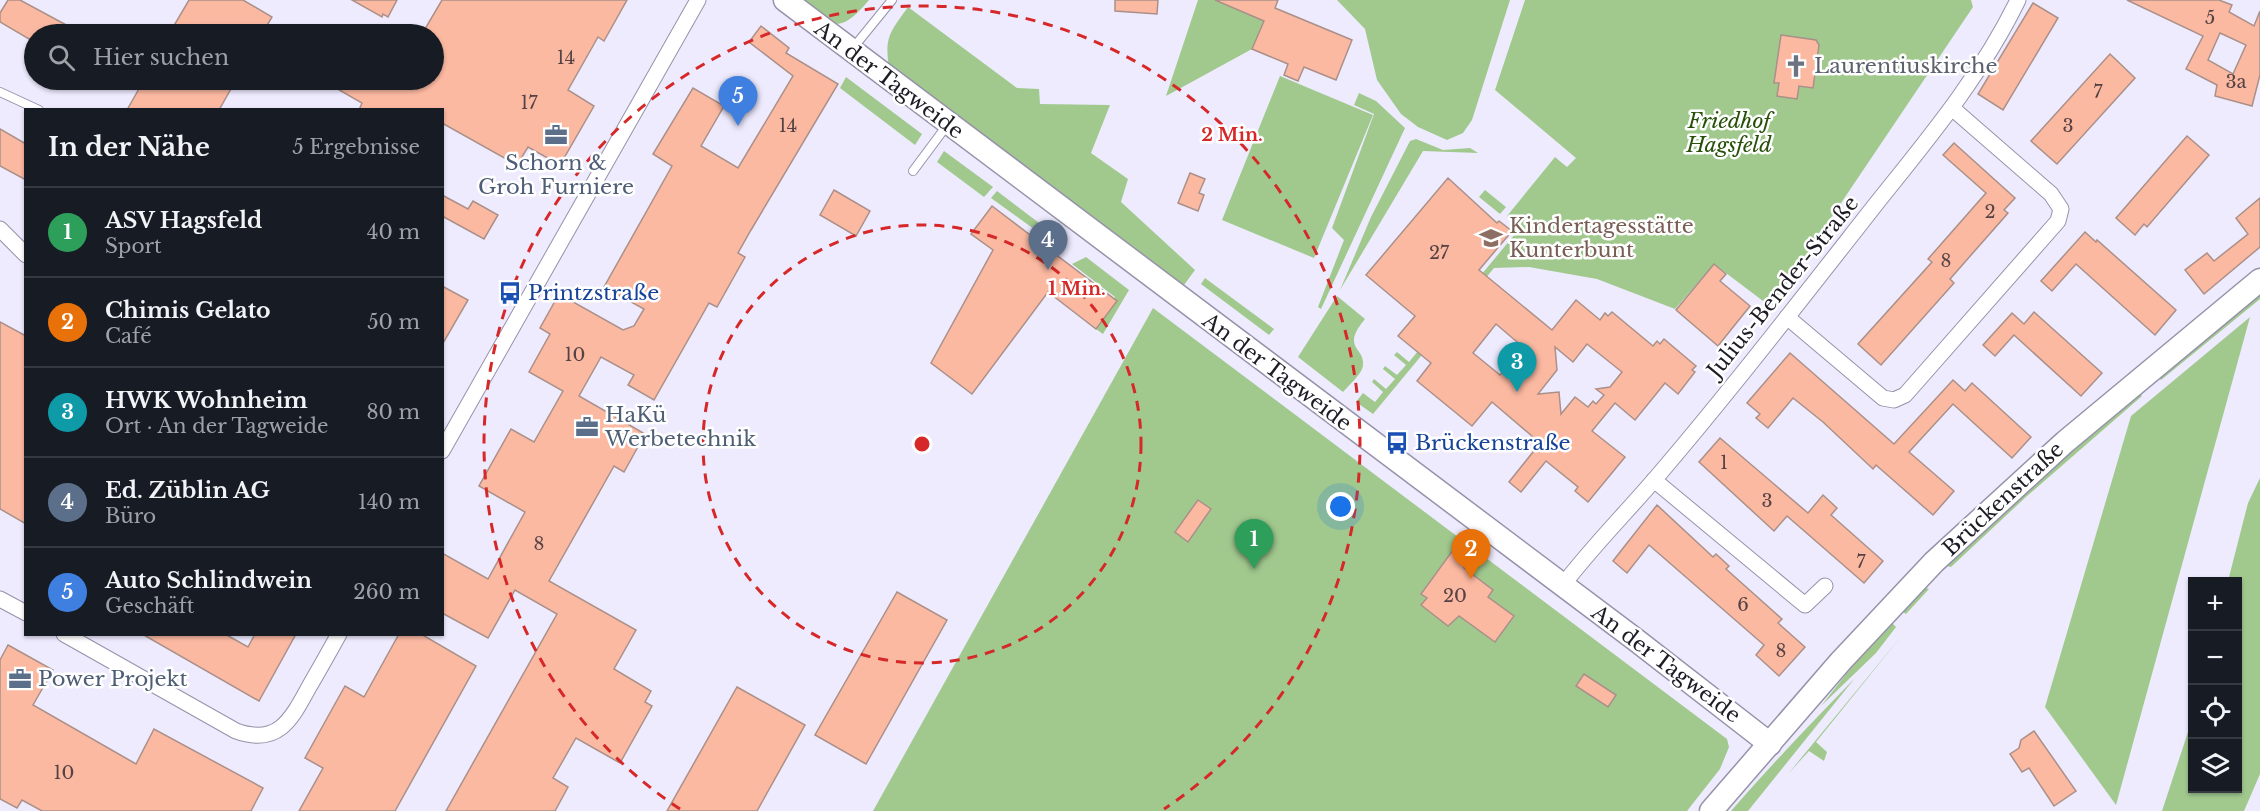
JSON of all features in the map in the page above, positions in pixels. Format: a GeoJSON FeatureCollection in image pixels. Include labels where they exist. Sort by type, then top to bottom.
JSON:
{"type":"FeatureCollection","features":[{"type":"Feature","properties":{"kind":"main road","name":"An der Tagweide"},"geometry":{"type":"LineString","coordinates":[[785,0],[851,52],[1563,585],[1770,744]]}},
{"type":"Feature","properties":{"kind":"main road","name":"Brückenstraße"},"geometry":{"type":"LineString","coordinates":[[1711,811],[1888,609],[1994,505],[2134,382],[2260,279]]}},
{"type":"Feature","properties":{"kind":"street"},"geometry":{"type":"LineString","coordinates":[[444,447],[698,0]]}},
{"type":"Feature","properties":{"kind":"street","name":"Julius-Bender-Straße"},"geometry":{"type":"LineString","coordinates":[[1563,585],[1586,555],[1654,480],[1787,317],[1952,108],[1982,66],[2018,0]]}},
{"type":"Feature","properties":{"kind":"street"},"geometry":{"type":"LineString","coordinates":[[1787,317],[1883,398],[1894,400],[1905,395],[2058,220],[2061,209],[2051,194],[1952,108]]}},
{"type":"Feature","properties":{"kind":"street"},"geometry":{"type":"LineString","coordinates":[[0,229],[24,253]]}},
{"type":"Feature","properties":{"kind":"street"},"geometry":{"type":"LineString","coordinates":[[1654,480],[1805,605],[1825,586]]}},
{"type":"Feature","properties":{"kind":"street"},"geometry":{"type":"LineString","coordinates":[[0,599],[24,612]]}},
{"type":"Feature","properties":{"kind":"street"},"geometry":{"type":"LineString","coordinates":[[68,636],[236,731],[252,736],[266,735],[286,725],[338,636]]}},
{"type":"Feature","properties":{"kind":"lane"},"geometry":{"type":"LineString","coordinates":[[851,52],[892,0]]}},
{"type":"Feature","properties":{"kind":"lane"},"geometry":{"type":"LineString","coordinates":[[0,92],[35,108]]}},
{"type":"Feature","properties":{"kind":"lane"},"geometry":{"type":"LineString","coordinates":[[913,171],[948,124]]}},
{"type":"Feature","properties":{"kind":"green space"},"geometry":{"type":"Polygon","coordinates":[[[798,0],[869,0],[849,19],[834,24],[798,0]]]}},
{"type":"Feature","properties":{"kind":"green space"},"geometry":{"type":"Polygon","coordinates":[[[1198,0],[1239,0],[1264,21],[1252,49],[1166,96],[1198,0]]]}},
{"type":"Feature","properties":{"kind":"green space"},"geometry":{"type":"Polygon","coordinates":[[[1337,0],[1510,0],[1472,120],[1463,133],[1447,140],[1418,127],[1401,114],[1377,80],[1365,29],[1337,0]]]}},
{"type":"Feature","properties":{"kind":"green space","name":"Friedhof Hagsfeld"},"geometry":{"type":"Polygon","coordinates":[[[1525,0],[1971,0],[1973,7],[1771,307],[1714,264],[1675,309],[1597,279],[1529,267],[1494,268],[1373,414],[1356,402],[1363,393],[1375,402],[1383,392],[1372,382],[1374,379],[1386,389],[1395,379],[1383,369],[1385,366],[1397,375],[1406,365],[1394,355],[1397,352],[1409,362],[1520,228],[1507,216],[1555,157],[1567,167],[1576,158],[1495,90],[1525,0]]]}},
{"type":"Feature","properties":{"kind":"green space"},"geometry":{"type":"Polygon","coordinates":[[[908,7],[1017,88],[1039,89],[1040,104],[1110,105],[1091,153],[1128,179],[1121,202],[1195,270],[1184,285],[1172,280],[889,67],[888,41],[897,22],[908,7]]]}},
{"type":"Feature","properties":{"kind":"green space"},"geometry":{"type":"Polygon","coordinates":[[[1280,76],[1373,115],[1314,258],[1222,220],[1280,76]]]}},
{"type":"Feature","properties":{"kind":"green space"},"geometry":{"type":"Polygon","coordinates":[[[846,77],[922,134],[915,145],[840,88],[846,77]]]}},
{"type":"Feature","properties":{"kind":"green space"},"geometry":{"type":"Polygon","coordinates":[[[1359,93],[1376,101],[1405,128],[1321,309],[1318,307],[1344,240],[1332,228],[1374,114],[1354,105],[1359,93]]]}},
{"type":"Feature","properties":{"kind":"green space"},"geometry":{"type":"Polygon","coordinates":[[[1416,139],[1443,150],[1470,148],[1478,153],[1423,151],[1340,290],[1371,217],[1410,141],[1416,139]]]}},
{"type":"Feature","properties":{"kind":"green space"},"geometry":{"type":"Polygon","coordinates":[[[944,151],[993,187],[984,197],[937,162],[944,151]]]}},
{"type":"Feature","properties":{"kind":"green space"},"geometry":{"type":"Polygon","coordinates":[[[1485,190],[1506,207],[1500,214],[1479,197],[1485,190]]]}},
{"type":"Feature","properties":{"kind":"green space"},"geometry":{"type":"Polygon","coordinates":[[[997,191],[1063,241],[1060,248],[991,198],[997,191]]]}},
{"type":"Feature","properties":{"kind":"green space"},"geometry":{"type":"Polygon","coordinates":[[[1086,257],[1129,290],[1103,334],[1093,327],[1115,297],[1072,264],[1086,257]]]}},
{"type":"Feature","properties":{"kind":"green space"},"geometry":{"type":"Polygon","coordinates":[[[1205,278],[1274,329],[1269,335],[1201,284],[1205,278]]]}},
{"type":"Feature","properties":{"kind":"green space"},"geometry":{"type":"Polygon","coordinates":[[[2260,293],[2260,299],[2161,380],[2159,378],[2260,293]]]}},
{"type":"Feature","properties":{"kind":"green space"},"geometry":{"type":"Polygon","coordinates":[[[1337,296],[1365,319],[1358,329],[1354,342],[1363,360],[1363,366],[1343,392],[1298,357],[1337,296]]]}},
{"type":"Feature","properties":{"kind":"green space"},"geometry":{"type":"Polygon","coordinates":[[[1153,308],[1727,739],[1729,747],[1720,769],[1687,811],[873,811],[1153,308]]]}},
{"type":"Feature","properties":{"kind":"green space"},"geometry":{"type":"Polygon","coordinates":[[[2250,317],[2116,805],[2045,707],[2131,416],[2250,317]]]}},
{"type":"Feature","properties":{"kind":"green space"},"geometry":{"type":"Polygon","coordinates":[[[2140,393],[2142,396],[2027,496],[1951,567],[1947,566],[2024,491],[2140,393]]]}},
{"type":"Feature","properties":{"kind":"green space"},"geometry":{"type":"Polygon","coordinates":[[[2260,478],[2260,774],[2244,811],[2162,811],[2188,732],[2188,793],[2242,793],[2242,577],[2229,577],[2248,503],[2260,478]]]}},
{"type":"Feature","properties":{"kind":"green space"},"geometry":{"type":"Polygon","coordinates":[[[1923,587],[1929,589],[1906,614],[1903,612],[1923,587]]]}},
{"type":"Feature","properties":{"kind":"green space"},"geometry":{"type":"Polygon","coordinates":[[[1891,622],[1896,627],[1876,653],[1821,706],[1881,630],[1891,622]]]}},
{"type":"Feature","properties":{"kind":"green space"},"geometry":{"type":"Polygon","coordinates":[[[1904,633],[1816,742],[1827,752],[1824,761],[1809,751],[1788,774],[1904,633]]]}},
{"type":"Feature","properties":{"kind":"green space"},"geometry":{"type":"Polygon","coordinates":[[[1855,678],[1748,811],[1731,811],[1792,743],[1855,678]]]}},
{"type":"Feature","properties":{"kind":"building"},"geometry":{"type":"Polygon","coordinates":[[[8,0],[20,0],[64,24],[24,24],[24,36],[0,22],[0,13],[8,0]]]}},
{"type":"Feature","properties":{"kind":"building"},"geometry":{"type":"Polygon","coordinates":[[[189,0],[243,0],[272,17],[268,24],[175,24],[189,0]]]}},
{"type":"Feature","properties":{"kind":"building"},"geometry":{"type":"Polygon","coordinates":[[[352,0],[397,0],[388,17],[383,14],[382,17],[352,0]]]}},
{"type":"Feature","properties":{"kind":"building"},"geometry":{"type":"Polygon","coordinates":[[[442,0],[627,0],[604,41],[598,37],[568,90],[594,106],[560,165],[528,147],[517,165],[444,124],[444,108],[360,108],[362,103],[339,90],[444,90],[444,24],[428,24],[442,0]]]}},
{"type":"Feature","properties":{"kind":"building"},"geometry":{"type":"Polygon","coordinates":[[[1115,0],[1158,0],[1157,14],[1115,11],[1115,0]]]}},
{"type":"Feature","properties":{"kind":"building"},"geometry":{"type":"Polygon","coordinates":[[[1215,0],[1278,0],[1275,8],[1352,40],[1336,80],[1304,67],[1298,81],[1284,75],[1288,64],[1252,49],[1264,21],[1215,0]]]}},
{"type":"Feature","properties":{"kind":"building"},"geometry":{"type":"Polygon","coordinates":[[[2127,0],[2219,0],[2232,5],[2229,12],[2254,26],[2260,11],[2260,75],[2252,106],[2215,96],[2217,85],[2186,69],[2203,36],[2127,0]],[[2220,33],[2208,60],[2233,74],[2246,45],[2220,33]]]}},
{"type":"Feature","properties":{"kind":"building"},"geometry":{"type":"Polygon","coordinates":[[[2033,3],[2058,18],[2003,110],[1978,94],[2033,3]]]}},
{"type":"Feature","properties":{"kind":"building"},"geometry":{"type":"Polygon","coordinates":[[[761,26],[789,48],[786,53],[838,84],[738,253],[745,257],[717,307],[709,303],[654,400],[628,385],[634,375],[601,357],[579,396],[645,434],[624,472],[614,466],[549,581],[636,630],[614,669],[651,691],[645,702],[652,706],[620,763],[576,738],[553,778],[568,787],[555,811],[446,811],[557,614],[515,590],[488,638],[444,614],[444,554],[488,579],[525,512],[479,486],[511,429],[534,442],[563,391],[529,372],[550,334],[540,328],[559,294],[623,330],[634,326],[644,309],[604,287],[672,166],[653,154],[693,88],[724,106],[701,146],[738,168],[793,76],[749,42],[761,26]]]}},
{"type":"Feature","properties":{"kind":"building","name":"Laurentiuskirche"},"geometry":{"type":"Polygon","coordinates":[[[1781,35],[1816,40],[1819,45],[1813,88],[1799,86],[1797,99],[1777,96],[1779,83],[1774,83],[1781,35]]]}},
{"type":"Feature","properties":{"kind":"building"},"geometry":{"type":"Polygon","coordinates":[[[2110,54],[2135,78],[2057,164],[2031,141],[2110,54]]]}},
{"type":"Feature","properties":{"kind":"building"},"geometry":{"type":"Polygon","coordinates":[[[138,90],[230,90],[220,108],[128,108],[138,90]]]}},
{"type":"Feature","properties":{"kind":"building"},"geometry":{"type":"Polygon","coordinates":[[[0,129],[24,143],[24,179],[0,166],[0,129]]]}},
{"type":"Feature","properties":{"kind":"building"},"geometry":{"type":"Polygon","coordinates":[[[2187,136],[2209,155],[2147,227],[2144,224],[2135,235],[2116,218],[2187,136]]]}},
{"type":"Feature","properties":{"kind":"building"},"geometry":{"type":"Polygon","coordinates":[[[1954,143],[2015,198],[2004,210],[2008,213],[1950,279],[1954,283],[1881,365],[1858,344],[1932,262],[1928,259],[1986,193],[1943,155],[1954,143]]]}},
{"type":"Feature","properties":{"kind":"building"},"geometry":{"type":"Polygon","coordinates":[[[1190,173],[1205,179],[1199,193],[1204,195],[1198,211],[1178,203],[1190,173]]]}},
{"type":"Feature","properties":{"kind":"building"},"geometry":{"type":"Polygon","coordinates":[[[1448,178],[1497,223],[1499,221],[1512,231],[1479,270],[1552,330],[1576,300],[1600,320],[1605,313],[1608,316],[1612,312],[1653,346],[1657,341],[1660,344],[1664,339],[1696,366],[1692,370],[1695,372],[1678,394],[1665,383],[1635,420],[1615,403],[1592,431],[1625,457],[1588,502],[1575,491],[1578,487],[1546,461],[1521,492],[1509,482],[1537,447],[1529,440],[1532,436],[1492,402],[1472,426],[1417,381],[1431,363],[1398,336],[1415,316],[1366,275],[1448,178]],[[1496,324],[1473,353],[1500,375],[1523,347],[1496,324]],[[1587,344],[1573,362],[1555,347],[1557,370],[1538,394],[1559,392],[1561,414],[1575,397],[1588,407],[1593,401],[1596,404],[1604,395],[1596,389],[1610,387],[1622,372],[1587,344]]]}},
{"type":"Feature","properties":{"kind":"building"},"geometry":{"type":"Polygon","coordinates":[[[834,190],[870,211],[856,236],[820,215],[834,190]]]}},
{"type":"Feature","properties":{"kind":"building"},"geometry":{"type":"Polygon","coordinates":[[[444,196],[468,209],[473,201],[498,215],[484,239],[444,217],[444,196]]]}},
{"type":"Feature","properties":{"kind":"building"},"geometry":{"type":"Polygon","coordinates":[[[2260,198],[2260,247],[2204,294],[2185,270],[2207,253],[2214,261],[2248,234],[2236,218],[2260,198]]]}},
{"type":"Feature","properties":{"kind":"building"},"geometry":{"type":"Polygon","coordinates":[[[992,206],[1117,301],[1096,329],[1048,292],[972,394],[931,363],[993,250],[971,234],[992,206]]]}},
{"type":"Feature","properties":{"kind":"building"},"geometry":{"type":"Polygon","coordinates":[[[2085,232],[2176,310],[2155,335],[2076,264],[2052,291],[2041,281],[2085,232]]]}},
{"type":"Feature","properties":{"kind":"building"},"geometry":{"type":"Polygon","coordinates":[[[1714,264],[1726,274],[1720,281],[1750,306],[1718,346],[1676,310],[1714,264]]]}},
{"type":"Feature","properties":{"kind":"building"},"geometry":{"type":"Polygon","coordinates":[[[444,287],[468,300],[444,342],[444,287]]]}},
{"type":"Feature","properties":{"kind":"building"},"geometry":{"type":"Polygon","coordinates":[[[2034,312],[2102,373],[2081,396],[2014,335],[1995,356],[1983,345],[2012,313],[2024,324],[2034,312]]]}},
{"type":"Feature","properties":{"kind":"building"},"geometry":{"type":"Polygon","coordinates":[[[0,322],[24,335],[24,523],[0,509],[0,322]]]}},
{"type":"Feature","properties":{"kind":"building"},"geometry":{"type":"Polygon","coordinates":[[[1790,353],[1894,444],[1953,380],[1965,391],[1972,383],[2031,437],[2012,458],[1953,404],[1909,452],[1954,491],[1933,515],[1876,465],[1873,469],[1823,422],[1793,398],[1768,428],[1756,418],[1760,414],[1747,403],[1790,353]]]}},
{"type":"Feature","properties":{"kind":"building"},"geometry":{"type":"Polygon","coordinates":[[[1720,438],[1808,513],[1823,495],[1837,508],[1831,515],[1883,561],[1864,583],[1787,516],[1774,531],[1699,462],[1720,438]]]}},
{"type":"Feature","properties":{"kind":"building"},"geometry":{"type":"Polygon","coordinates":[[[1198,500],[1211,509],[1188,542],[1175,532],[1198,500]]]}},
{"type":"Feature","properties":{"kind":"building"},"geometry":{"type":"Polygon","coordinates":[[[1657,505],[1713,557],[1716,554],[1729,566],[1726,569],[1782,619],[1778,623],[1805,647],[1779,676],[1756,655],[1764,645],[1649,545],[1627,573],[1613,561],[1657,505]]]}},
{"type":"Feature","properties":{"kind":"building"},"geometry":{"type":"Polygon","coordinates":[[[1453,550],[1469,562],[1464,568],[1493,590],[1488,597],[1514,616],[1495,642],[1459,616],[1448,626],[1421,605],[1427,598],[1421,594],[1453,550]]]}},
{"type":"Feature","properties":{"kind":"building"},"geometry":{"type":"Polygon","coordinates":[[[897,592],[947,620],[866,764],[815,735],[897,592]]]}},
{"type":"Feature","properties":{"kind":"building"},"geometry":{"type":"Polygon","coordinates":[[[145,636],[229,636],[248,647],[254,636],[295,636],[259,701],[145,636]]]}},
{"type":"Feature","properties":{"kind":"building"},"geometry":{"type":"Polygon","coordinates":[[[398,636],[424,636],[476,666],[395,811],[299,811],[323,768],[305,758],[345,686],[364,697],[398,636]]]}},
{"type":"Feature","properties":{"kind":"building"},"geometry":{"type":"Polygon","coordinates":[[[8,645],[53,670],[33,705],[136,764],[154,729],[263,788],[251,811],[42,811],[22,800],[17,808],[0,799],[0,660],[8,645]]]}},
{"type":"Feature","properties":{"kind":"building"},"geometry":{"type":"Polygon","coordinates":[[[1584,674],[1616,695],[1608,707],[1576,686],[1584,674]]]}},
{"type":"Feature","properties":{"kind":"building"},"geometry":{"type":"Polygon","coordinates":[[[737,687],[805,725],[757,811],[667,811],[737,687]]]}},
{"type":"Feature","properties":{"kind":"building"},"geometry":{"type":"Polygon","coordinates":[[[2034,731],[2076,791],[2054,806],[2029,768],[2022,772],[2010,754],[2019,748],[2021,740],[2034,731]]]}},
{"type":"Feature","properties":{"kind":"place","name":"Laurentiuskirche"},"geometry":{"type":"Point","coordinates":[1796,66]}},
{"type":"Feature","properties":{"kind":"place","name":"Auto Schlindwein"},"geometry":{"type":"Point","coordinates":[738,126]}},
{"type":"Feature","properties":{"kind":"place","name":"Schorn & Groh Furniere"},"geometry":{"type":"Point","coordinates":[556,135]}},
{"type":"Feature","properties":{"kind":"place","name":"Kindertagesstätte Kunterbunt"},"geometry":{"type":"Point","coordinates":[1491,238]}},
{"type":"Feature","properties":{"kind":"place","name":"Ed. Züblin AG"},"geometry":{"type":"Point","coordinates":[1048,270]}},
{"type":"Feature","properties":{"kind":"place","name":"Printzstraße"},"geometry":{"type":"Point","coordinates":[510,293]}},
{"type":"Feature","properties":{"kind":"place","name":"HWK Wohnheim"},"geometry":{"type":"Point","coordinates":[1517,392]}},
{"type":"Feature","properties":{"kind":"place","name":"HaKü Werbetechnik"},"geometry":{"type":"Point","coordinates":[587,427]}},
{"type":"Feature","properties":{"kind":"place","name":"Brückenstraße"},"geometry":{"type":"Point","coordinates":[1397,443]}},
{"type":"Feature","properties":{"kind":"place","name":"ASV Hagsfeld"},"geometry":{"type":"Point","coordinates":[1254,569]}},
{"type":"Feature","properties":{"kind":"place","name":"Chimis Gelato"},"geometry":{"type":"Point","coordinates":[1471,579]}},
{"type":"Feature","properties":{"kind":"place","name":"Power Projekt"},"geometry":{"type":"Point","coordinates":[20,679]}}]}
